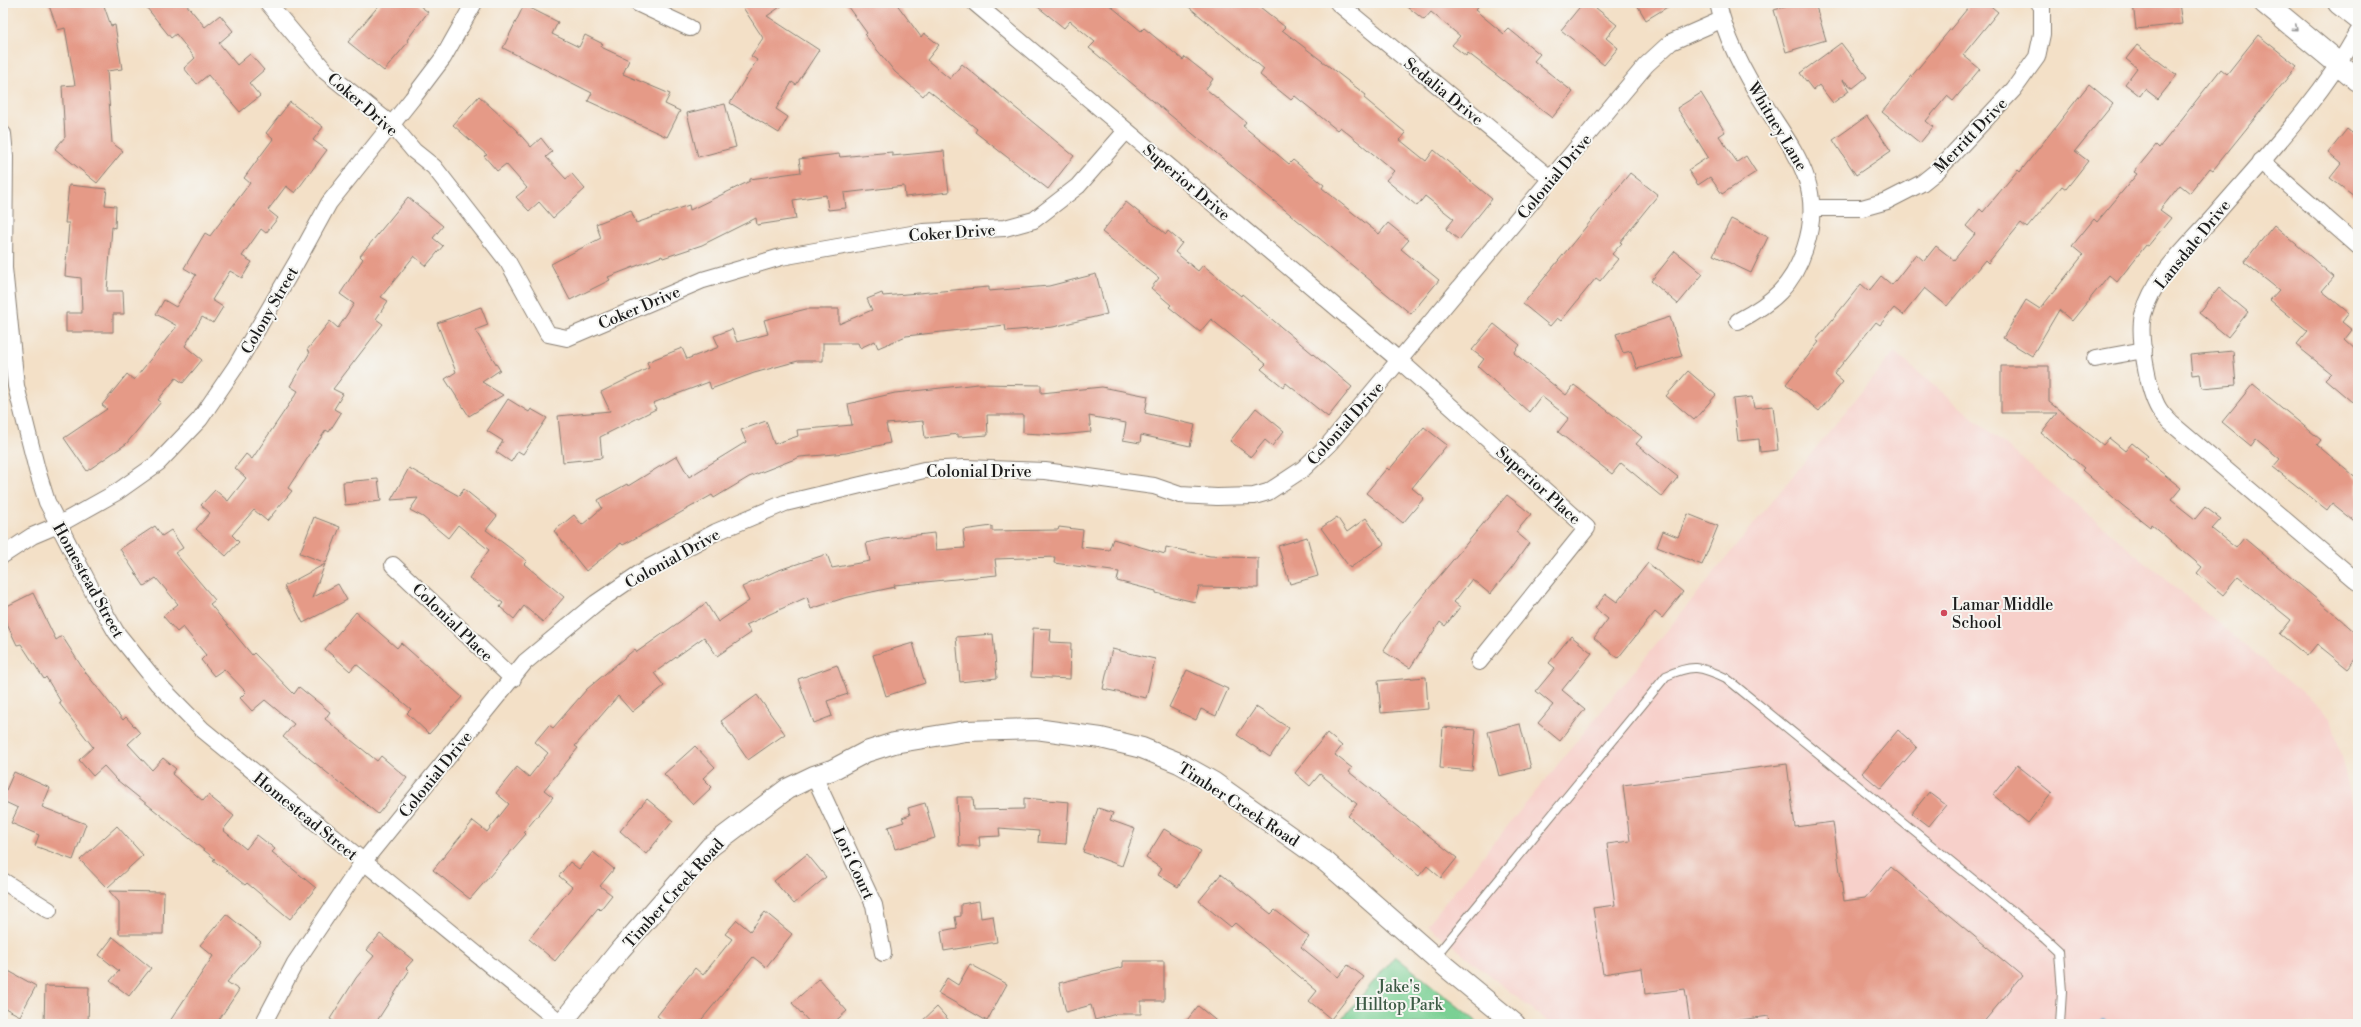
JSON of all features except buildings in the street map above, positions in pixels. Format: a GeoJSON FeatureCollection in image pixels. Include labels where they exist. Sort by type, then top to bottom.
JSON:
{"type":"FeatureCollection","features":[{"type":"Feature","properties":{"kind":"main road"},"geometry":{"type":"LineString","coordinates":[[2265,3],[2358,80]]}},
{"type":"Feature","properties":{"kind":"main road"},"geometry":{"type":"LineString","coordinates":[[2339,3],[2358,18]]}},
{"type":"Feature","properties":{"kind":"street","name":"Coker Drive"},"geometry":{"type":"LineString","coordinates":[[268,3],[326,72],[392,125],[414,151],[434,167],[508,262],[548,334],[568,338],[703,280],[781,257],[923,232],[1005,228],[1034,220],[1078,186],[1126,131]]}},
{"type":"Feature","properties":{"kind":"street","name":"Colony Street"},"geometry":{"type":"LineString","coordinates":[[3,555],[32,536],[58,525],[117,492],[158,463],[200,419],[236,366],[296,263],[328,203],[392,125],[443,58],[474,3]]}},
{"type":"Feature","properties":{"kind":"street"},"geometry":{"type":"LineString","coordinates":[[637,3],[690,28]]}},
{"type":"Feature","properties":{"kind":"street","name":"Superior Drive"},"geometry":{"type":"LineString","coordinates":[[975,3],[1400,361]]}},
{"type":"Feature","properties":{"kind":"street","name":"Sedalia Drive"},"geometry":{"type":"LineString","coordinates":[[1338,3],[1551,178]]}},
{"type":"Feature","properties":{"kind":"street","name":"Whitney Lane"},"geometry":{"type":"LineString","coordinates":[[1718,3],[1722,20],[1736,55],[1798,157],[1809,180],[1813,208],[1809,236],[1802,259],[1790,278],[1773,301],[1738,321]]}},
{"type":"Feature","properties":{"kind":"street","name":"Merritt Drive"},"geometry":{"type":"LineString","coordinates":[[1813,208],[1862,208],[1887,201],[1922,183],[1938,171],[2014,89],[2037,57],[2042,34],[2042,6],[2039,3]]}},
{"type":"Feature","properties":{"kind":"street","name":"Colonial Drive"},"geometry":{"type":"LineString","coordinates":[[263,1024],[294,963],[363,862],[513,679],[525,662],[596,603],[646,569],[716,532],[786,503],[924,470],[964,468],[1045,471],[1154,486],[1187,495],[1217,497],[1254,496],[1268,492],[1303,469],[1329,444],[1400,361],[1646,65],[1671,42],[1722,20]]}},
{"type":"Feature","properties":{"kind":"street"},"geometry":{"type":"LineString","coordinates":[[2340,65],[2358,32]]}},
{"type":"Feature","properties":{"kind":"street"},"geometry":{"type":"LineString","coordinates":[[2340,65],[2358,52]]}},
{"type":"Feature","properties":{"kind":"street","name":"Lansdale Drive"},"geometry":{"type":"LineString","coordinates":[[2340,65],[2261,161],[2156,283],[2143,315],[2142,329],[2144,350],[2153,395],[2159,410],[2171,423],[2358,582]]}},
{"type":"Feature","properties":{"kind":"street","name":"Homestead Street"},"geometry":{"type":"LineString","coordinates":[[3,134],[4,268],[16,386],[37,470],[58,525],[116,632],[158,684],[203,730],[561,1024]]}},
{"type":"Feature","properties":{"kind":"street"},"geometry":{"type":"LineString","coordinates":[[2261,161],[2358,246]]}},
{"type":"Feature","properties":{"kind":"street"},"geometry":{"type":"LineString","coordinates":[[2095,359],[2144,350]]}},
{"type":"Feature","properties":{"kind":"street","name":"Superior Place"},"geometry":{"type":"LineString","coordinates":[[1400,361],[1587,528],[1479,662]]}},
{"type":"Feature","properties":{"kind":"street","name":"Colonial Place"},"geometry":{"type":"LineString","coordinates":[[393,565],[513,679]]}},
{"type":"Feature","properties":{"kind":"street","name":"Timber Creek Road"},"geometry":{"type":"LineString","coordinates":[[561,1024],[620,950],[710,847],[787,789],[814,776],[832,770],[866,752],[894,742],[966,731],[1036,729],[1100,738],[1142,748],[1179,763],[1213,782],[1326,862],[1434,957],[1515,1024]]}},
{"type":"Feature","properties":{"kind":"street","name":"Lori Court"},"geometry":{"type":"LineString","coordinates":[[814,776],[874,905],[883,953]]}},
{"type":"Feature","properties":{"kind":"street"},"geometry":{"type":"LineString","coordinates":[[3,881],[49,910]]}},
{"type":"Feature","properties":{"kind":"lane"},"geometry":{"type":"LineString","coordinates":[[1434,957],[1666,676],[1685,667],[1705,668],[1726,678],[1831,766],[2045,938],[2058,951],[2062,992],[2060,1024]]}},
{"type":"Feature","properties":{"kind":"shaded area","name":"Lamar Middle School"},"geometry":{"type":"Polygon","coordinates":[[[1894,352],[2331,717],[2358,825],[2358,1024],[1550,1024],[1427,925],[1894,352]]]}},
{"type":"Feature","properties":{"kind":"green space","name":"Jake's Hilltop Park"},"geometry":{"type":"Polygon","coordinates":[[[1395,956],[1480,1024],[1338,1024],[1395,956]]]}},
{"type":"Feature","properties":{"kind":"place","name":"Lamar Middle School"},"geometry":{"type":"Point","coordinates":[1944,613]}}]}
